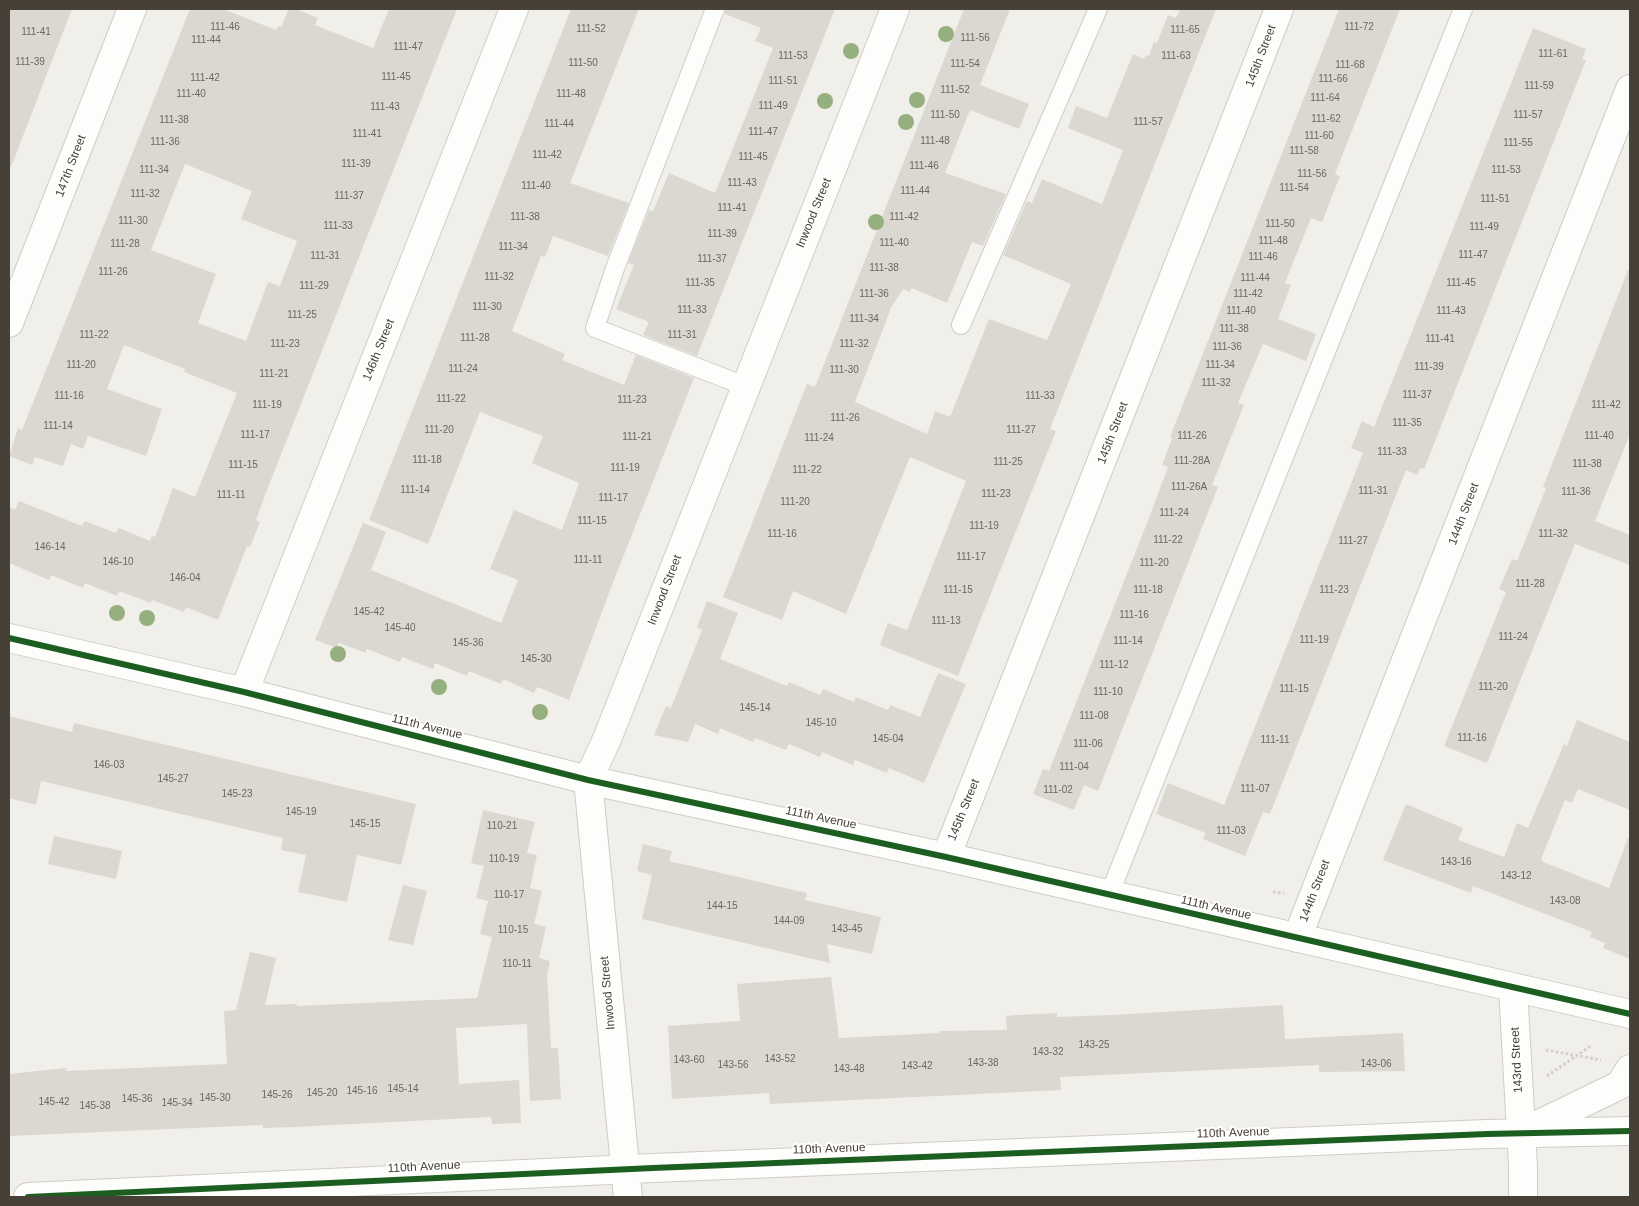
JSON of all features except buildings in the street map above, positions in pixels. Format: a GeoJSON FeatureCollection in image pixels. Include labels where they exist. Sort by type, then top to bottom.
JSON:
{"type":"FeatureCollection","features":[{"type":"Feature","properties":{"kind":"street","name":"147th Street"},"geometry":{"type":"LineString","coordinates":[[9,323],[132,9]]}},
{"type":"Feature","properties":{"kind":"street","name":"146th Street"},"geometry":{"type":"LineString","coordinates":[[244,692],[514,9]]}},
{"type":"Feature","properties":{"kind":"street","name":"Inwood Street"},"geometry":{"type":"LineString","coordinates":[[628,1197],[588,780],[611,729],[745,386],[896,9]]}},
{"type":"Feature","properties":{"kind":"street","name":"145th Street"},"geometry":{"type":"LineString","coordinates":[[946,857],[1280,9]]}},
{"type":"Feature","properties":{"kind":"street","name":"144th Street"},"geometry":{"type":"LineString","coordinates":[[1297,938],[1630,89]]}},
{"type":"Feature","properties":{"kind":"street","name":"111th Avenue"},"geometry":{"type":"LineString","coordinates":[[9,638],[244,692],[588,780],[946,857],[1630,1014]]}},
{"type":"Feature","properties":{"kind":"street","name":"143rd Street"},"geometry":{"type":"LineString","coordinates":[[1513,988],[1523,1197]]}},
{"type":"Feature","properties":{"kind":"street"},"geometry":{"type":"LineString","coordinates":[[1521,1133],[1620,1084],[1630,1069]]}},
{"type":"Feature","properties":{"kind":"street","name":"110th Avenue"},"geometry":{"type":"LineString","coordinates":[[28,1197],[625,1169],[1521,1133],[1630,1131]]}},
{"type":"Feature","properties":{"kind":"lane"},"geometry":{"type":"LineString","coordinates":[[715,9],[614,271],[595,328],[745,386]]}},
{"type":"Feature","properties":{"kind":"lane"},"geometry":{"type":"LineString","coordinates":[[961,324],[1098,9]]}},
{"type":"Feature","properties":{"kind":"lane"},"geometry":{"type":"LineString","coordinates":[[1109,895],[1463,9]]}},
{"type":"Feature","properties":{"kind":"path"},"geometry":{"type":"LineString","coordinates":[[1273,892],[1287,894]]}},
{"type":"Feature","properties":{"kind":"path"},"geometry":{"type":"LineString","coordinates":[[1539,1082],[1592,1045]]}},
{"type":"Feature","properties":{"kind":"path"},"geometry":{"type":"LineString","coordinates":[[1542,1049],[1601,1060]]}},
{"type":"Feature","properties":{"kind":"cycle path"},"geometry":{"type":"LineString","coordinates":[[9,638],[244,692],[588,780],[946,857],[1630,1014]]}},
{"type":"Feature","properties":{"kind":"cycle path"},"geometry":{"type":"LineString","coordinates":[[28,1197],[653,1168],[1487,1134],[1630,1131]]}}]}
